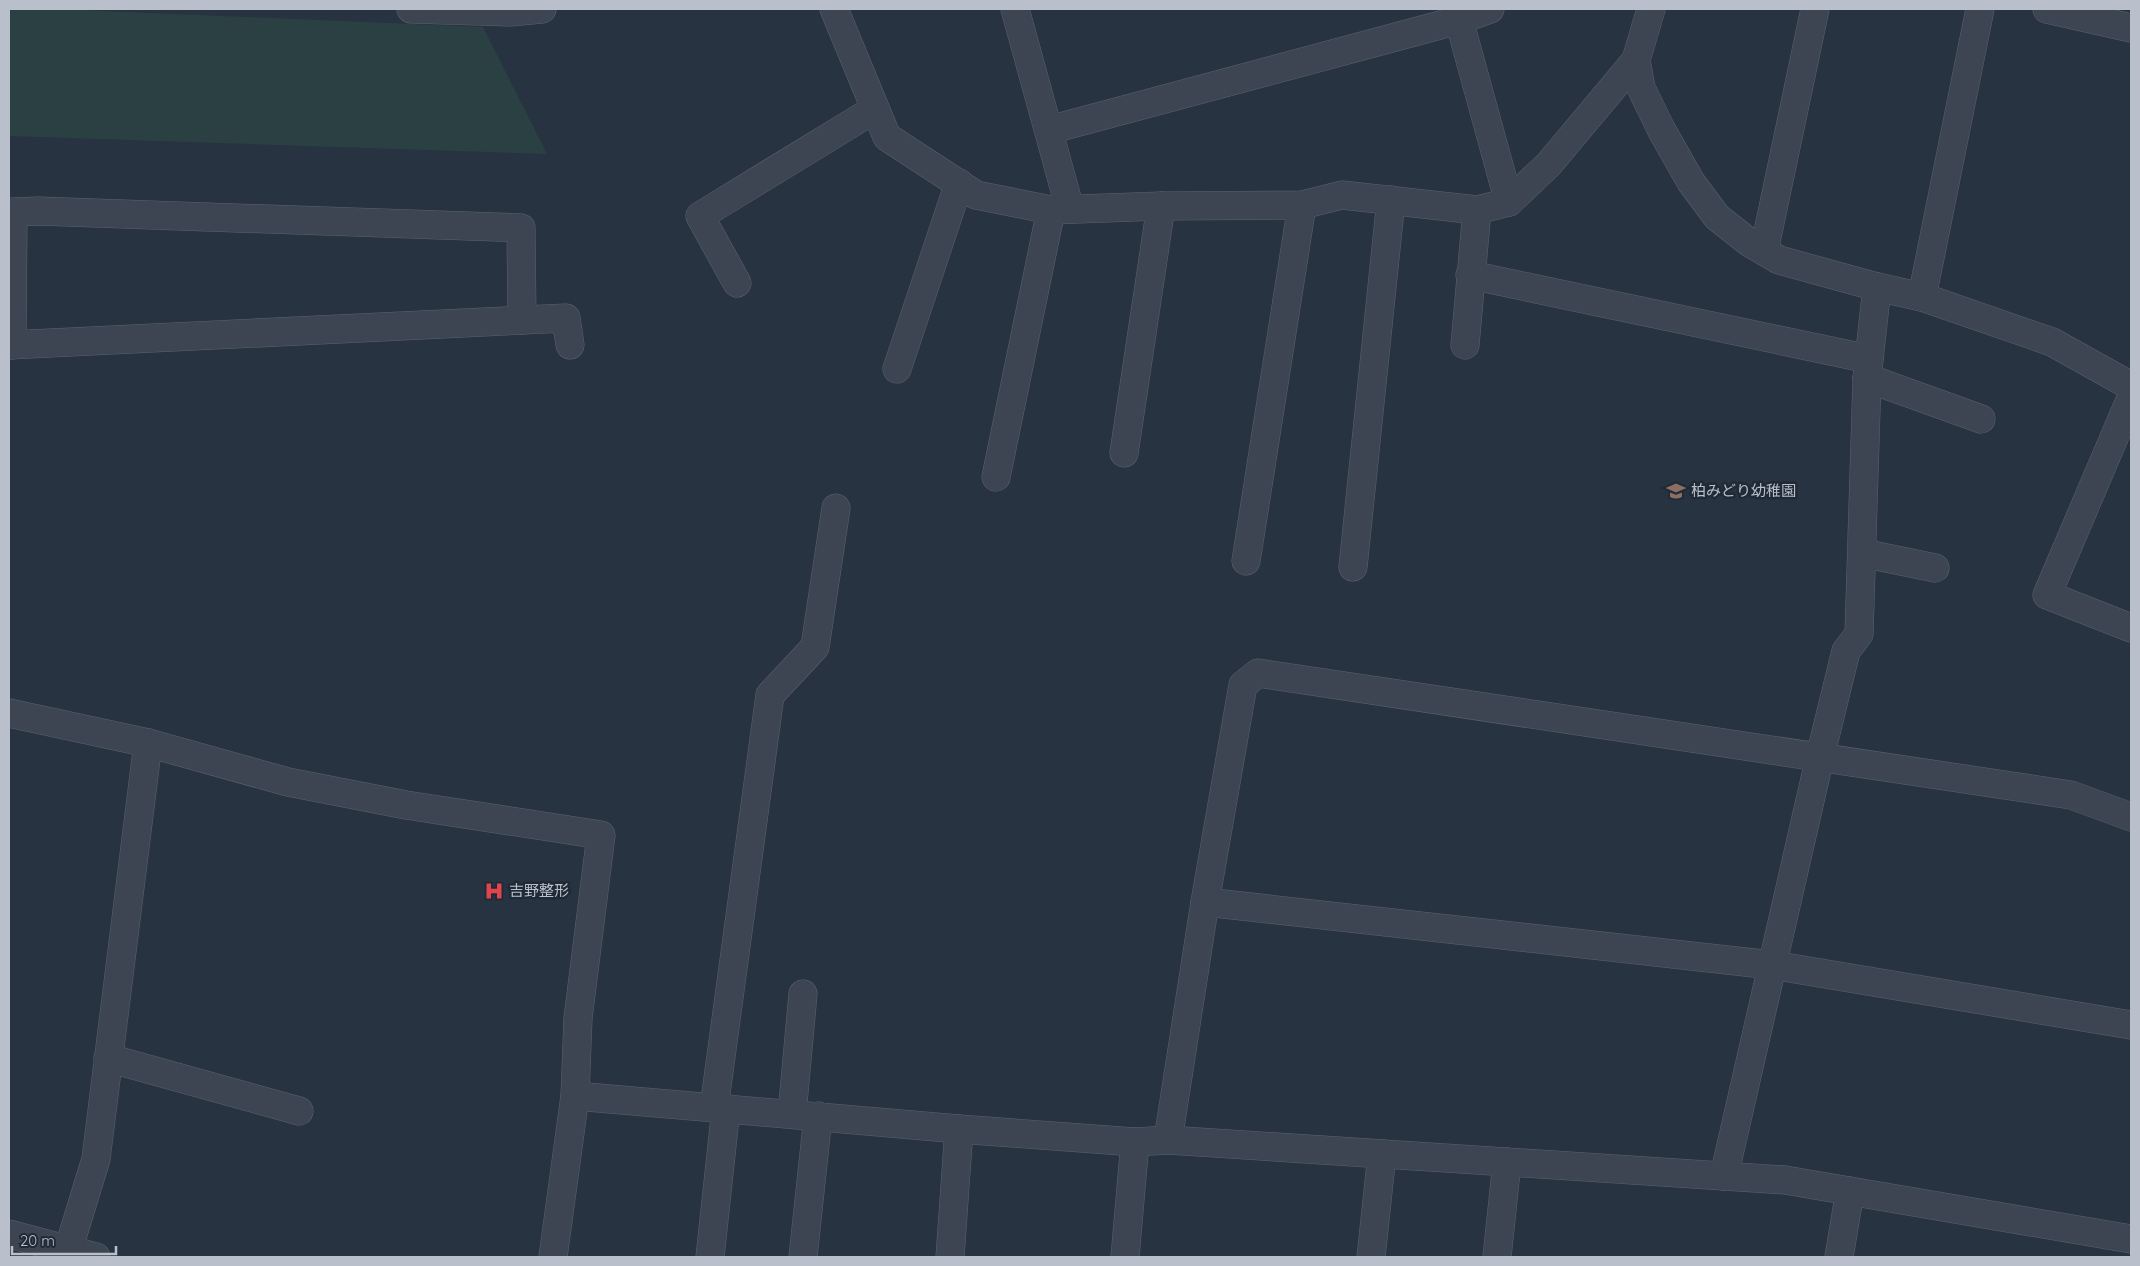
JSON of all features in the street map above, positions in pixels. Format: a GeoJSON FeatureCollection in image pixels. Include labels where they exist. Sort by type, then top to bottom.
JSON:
{"type":"FeatureCollection","features":[{"type":"Feature","properties":{"kind":"street"},"geometry":{"type":"LineString","coordinates":[[411,9],[542,9]]}},
{"type":"Feature","properties":{"kind":"street"},"geometry":{"type":"LineString","coordinates":[[834,9],[887,137],[976,194],[1061,209],[1302,205],[1342,195],[1476,210],[1509,202],[1549,164],[1636,60],[1651,9]]}},
{"type":"Feature","properties":{"kind":"street"},"geometry":{"type":"LineString","coordinates":[[996,477],[1061,209],[1049,130],[1015,9]]}},
{"type":"Feature","properties":{"kind":"street"},"geometry":{"type":"LineString","coordinates":[[1049,130],[1458,14],[1490,9]]}},
{"type":"Feature","properties":{"kind":"street"},"geometry":{"type":"LineString","coordinates":[[1764,251],[1815,9]]}},
{"type":"Feature","properties":{"kind":"street"},"geometry":{"type":"LineString","coordinates":[[1922,296],[1980,9]]}},
{"type":"Feature","properties":{"kind":"street"},"geometry":{"type":"LineString","coordinates":[[2047,9],[2131,28]]}},
{"type":"Feature","properties":{"kind":"street"},"geometry":{"type":"LineString","coordinates":[[1458,14],[1509,202]]}},
{"type":"Feature","properties":{"kind":"street"},"geometry":{"type":"LineString","coordinates":[[1636,60],[1641,88],[1661,129],[1691,182],[1717,217],[1764,251],[1779,260],[1877,287],[1922,296],[2052,342],[2131,386]]}},
{"type":"Feature","properties":{"kind":"street"},"geometry":{"type":"LineString","coordinates":[[737,283],[700,216],[875,109]]}},
{"type":"Feature","properties":{"kind":"street"},"geometry":{"type":"LineString","coordinates":[[897,369],[959,183]]}},
{"type":"Feature","properties":{"kind":"street"},"geometry":{"type":"LineString","coordinates":[[1353,567],[1391,200]]}},
{"type":"Feature","properties":{"kind":"street"},"geometry":{"type":"LineString","coordinates":[[1246,560],[1302,205]]}},
{"type":"Feature","properties":{"kind":"street"},"geometry":{"type":"LineString","coordinates":[[1124,454],[1161,206]]}},
{"type":"Feature","properties":{"kind":"street"},"geometry":{"type":"LineString","coordinates":[[1465,345],[1476,210]]}},
{"type":"Feature","properties":{"kind":"street"},"geometry":{"type":"LineString","coordinates":[[522,320],[521,228],[30,211],[13,212],[10,345],[566,318],[570,345]]}},
{"type":"Feature","properties":{"kind":"street"},"geometry":{"type":"LineString","coordinates":[[1470,275],[1868,369],[1980,419]]}},
{"type":"Feature","properties":{"kind":"street"},"geometry":{"type":"LineString","coordinates":[[1724,1176],[1846,651],[1859,634],[1868,369],[1877,287]]}},
{"type":"Feature","properties":{"kind":"street"},"geometry":{"type":"LineString","coordinates":[[2131,398],[2047,595],[2131,628]]}},
{"type":"Feature","properties":{"kind":"street"},"geometry":{"type":"LineString","coordinates":[[710,1257],[720,1108],[770,695],[815,647],[836,508]]}},
{"type":"Feature","properties":{"kind":"street"},"geometry":{"type":"LineString","coordinates":[[1862,553],[1935,568]]}},
{"type":"Feature","properties":{"kind":"street"},"geometry":{"type":"LineString","coordinates":[[1168,1140],[1205,902],[1243,685],[1258,673],[2072,795],[2131,817]]}},
{"type":"Feature","properties":{"kind":"street"},"geometry":{"type":"LineString","coordinates":[[9,713],[148,743],[288,782],[406,805],[601,835],[578,1018],[574,1096],[553,1257]]}},
{"type":"Feature","properties":{"kind":"street"},"geometry":{"type":"LineString","coordinates":[[67,1254],[96,1159],[148,743]]}},
{"type":"Feature","properties":{"kind":"street"},"geometry":{"type":"LineString","coordinates":[[1205,902],[1772,965],[2131,1025]]}},
{"type":"Feature","properties":{"kind":"street"},"geometry":{"type":"LineString","coordinates":[[792,1114],[803,994]]}},
{"type":"Feature","properties":{"kind":"street"},"geometry":{"type":"LineString","coordinates":[[108,1058],[299,1111]]}},
{"type":"Feature","properties":{"kind":"street"},"geometry":{"type":"LineString","coordinates":[[574,1096],[1135,1142],[1168,1140],[1785,1180],[2131,1239]]}},
{"type":"Feature","properties":{"kind":"street"},"geometry":{"type":"LineString","coordinates":[[803,1257],[818,1116]]}},
{"type":"Feature","properties":{"kind":"street"},"geometry":{"type":"LineString","coordinates":[[950,1257],[959,1129]]}},
{"type":"Feature","properties":{"kind":"street"},"geometry":{"type":"LineString","coordinates":[[1125,1257],[1135,1142]]}},
{"type":"Feature","properties":{"kind":"street"},"geometry":{"type":"LineString","coordinates":[[1372,1257],[1382,1154]]}},
{"type":"Feature","properties":{"kind":"street"},"geometry":{"type":"LineString","coordinates":[[1497,1257],[1507,1162]]}},
{"type":"Feature","properties":{"kind":"street"},"geometry":{"type":"LineString","coordinates":[[1839,1257],[1850,1191]]}},
{"type":"Feature","properties":{"kind":"street"},"geometry":{"type":"LineString","coordinates":[[9,1234],[67,1254],[96,1257]]}},
{"type":"Feature","properties":{"kind":"green space"},"geometry":{"type":"Polygon","coordinates":[[[9,9],[58,9],[483,27],[547,154],[9,136],[9,9]]]}},
{"type":"Feature","properties":{"kind":"place","name":"柏みどり幼稚園"},"geometry":{"type":"Point","coordinates":[1676,491]}},
{"type":"Feature","properties":{"kind":"place","name":"吉野整形"},"geometry":{"type":"Point","coordinates":[494,891]}}]}
